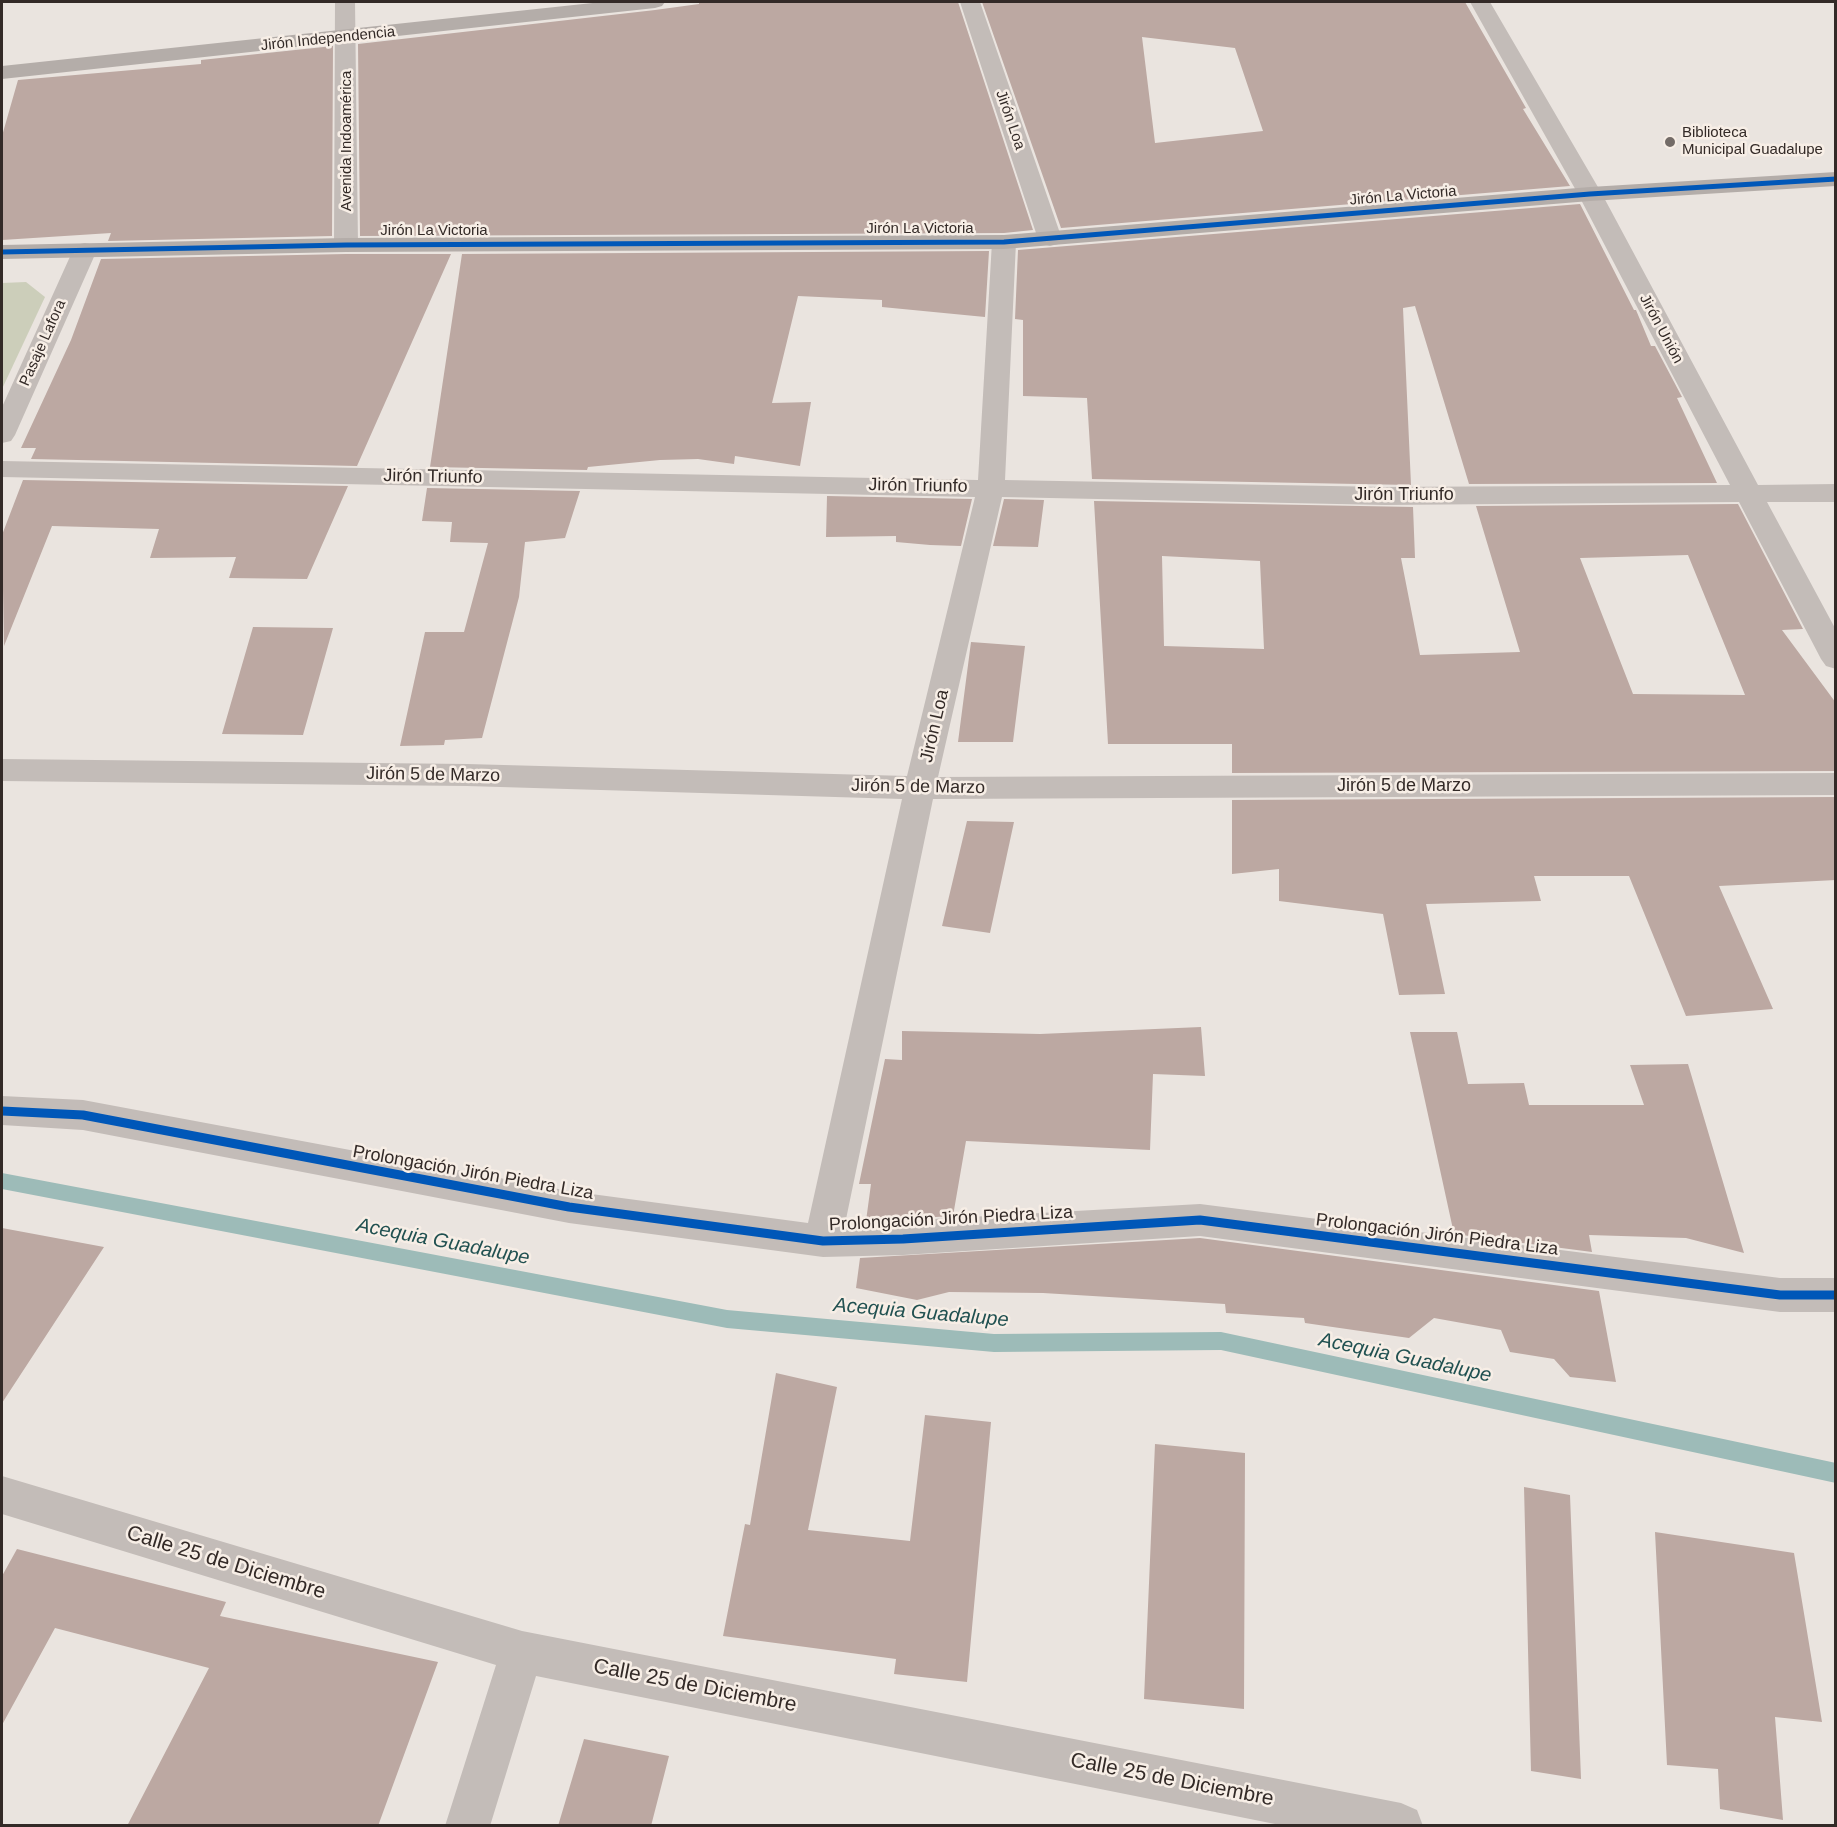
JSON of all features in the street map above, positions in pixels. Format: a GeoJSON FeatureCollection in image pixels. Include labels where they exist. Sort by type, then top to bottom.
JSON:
{"type":"FeatureCollection","features":[{"type":"Feature","properties":{"kind":"street","name":"Avenida Indoamérica"},"geometry":{"type":"LineString","coordinates":[[345,2],[347,37],[346,245]]}},
{"type":"Feature","properties":{"kind":"street","name":"Jirón Independencia"},"geometry":{"type":"LineString","coordinates":[[2,73],[655,2]]}},
{"type":"Feature","properties":{"kind":"street","name":"Jirón Loa"},"geometry":{"type":"LineString","coordinates":[[970,2],[1050,239]]}},
{"type":"Feature","properties":{"kind":"street","name":"Jirón Unión"},"geometry":{"type":"LineString","coordinates":[[1480,2],[1590,194],[1836,659]]}},
{"type":"Feature","properties":{"kind":"street","name":"Jirón La Victoria"},"geometry":{"type":"LineString","coordinates":[[2,252],[346,245],[1004,242],[1590,194],[1836,179]]}},
{"type":"Feature","properties":{"kind":"street","name":"Jirón Loa"},"geometry":{"type":"LineString","coordinates":[[823,1241],[921,788],[991,487],[1004,242]]}},
{"type":"Feature","properties":{"kind":"street","name":"Pasaje Lafora"},"geometry":{"type":"LineString","coordinates":[[2,435],[85,250]]}},
{"type":"Feature","properties":{"kind":"street","name":"Jirón Triunfo"},"geometry":{"type":"LineString","coordinates":[[2,469],[1385,496],[1746,491],[1836,493]]}},
{"type":"Feature","properties":{"kind":"street","name":"Jirón 5 de Marzo"},"geometry":{"type":"LineString","coordinates":[[2,770],[467,775],[921,788],[1836,784]]}},
{"type":"Feature","properties":{"kind":"street","name":"Prolongación Jirón Piedra Liza"},"geometry":{"type":"LineString","coordinates":[[2,1111],[83,1114],[569,1207],[823,1241],[903,1239],[1200,1220],[1780,1294],[1836,1295]]}},
{"type":"Feature","properties":{"kind":"street","name":"Calle 25 de Diciembre"},"geometry":{"type":"LineString","coordinates":[[2,1495],[522,1652],[1401,1826]]}},
{"type":"Feature","properties":{"kind":"street"},"geometry":{"type":"LineString","coordinates":[[467,1826],[522,1652]]}},
{"type":"Feature","properties":{"kind":"green space"},"geometry":{"type":"Polygon","coordinates":[[[26,282],[45,297],[2,389],[2,283],[26,282]]]}},
{"type":"Feature","properties":{"kind":"building"},"geometry":{"type":"Polygon","coordinates":[[[699,2],[958,2],[1033,230],[1004,233],[360,236],[358,44],[655,10],[699,4],[699,2]]]}},
{"type":"Feature","properties":{"kind":"building"},"geometry":{"type":"Polygon","coordinates":[[[982,2],[1465,2],[1526,108],[1523,109],[1570,186],[1061,228],[982,2]],[[1142,37],[1155,143],[1263,131],[1235,48],[1142,37]]]}},
{"type":"Feature","properties":{"kind":"building"},"geometry":{"type":"Polygon","coordinates":[[[333,46],[332,236],[108,241],[111,233],[2,240],[2,136],[18,80],[201,64],[201,60],[333,46]]]}},
{"type":"Feature","properties":{"kind":"building"},"geometry":{"type":"Polygon","coordinates":[[[1580,204],[1636,310],[1651,346],[1655,346],[1682,397],[1677,398],[1717,483],[1469,484],[1415,306],[1403,308],[1411,485],[1092,479],[1087,398],[1023,396],[1023,320],[1015,319],[1018,250],[1580,204]]]}},
{"type":"Feature","properties":{"kind":"building"},"geometry":{"type":"Polygon","coordinates":[[[989,251],[985,317],[882,307],[882,300],[798,296],[772,403],[811,402],[800,466],[735,456],[734,464],[698,459],[660,460],[588,467],[587,470],[430,467],[462,254],[989,251]]]}},
{"type":"Feature","properties":{"kind":"building"},"geometry":{"type":"Polygon","coordinates":[[[451,254],[357,466],[31,459],[36,448],[21,448],[71,340],[101,259],[451,254]]]}},
{"type":"Feature","properties":{"kind":"building"},"geometry":{"type":"Polygon","coordinates":[[[23,480],[348,486],[307,579],[229,578],[236,557],[150,558],[159,529],[52,526],[4,646],[2,535],[23,480]]]}},
{"type":"Feature","properties":{"kind":"building"},"geometry":{"type":"Polygon","coordinates":[[[427,488],[580,491],[565,538],[525,542],[519,597],[482,738],[445,740],[444,745],[400,746],[425,632],[464,632],[488,543],[450,542],[452,522],[422,521],[427,488]]]}},
{"type":"Feature","properties":{"kind":"building"},"geometry":{"type":"Polygon","coordinates":[[[827,496],[972,499],[961,546],[896,542],[896,536],[826,537],[827,496]]]}},
{"type":"Feature","properties":{"kind":"building"},"geometry":{"type":"Polygon","coordinates":[[[1004,499],[1044,500],[1038,547],[993,546],[1004,499]]]}},
{"type":"Feature","properties":{"kind":"building"},"geometry":{"type":"Polygon","coordinates":[[[1094,501],[1413,507],[1415,558],[1401,558],[1420,655],[1520,652],[1476,506],[1738,504],[1803,629],[1782,630],[1836,703],[1836,771],[1232,773],[1232,744],[1108,744],[1094,501]],[[1688,555],[1580,558],[1633,694],[1745,695],[1688,555]],[[1162,556],[1164,646],[1264,649],[1260,561],[1162,556]]]}},
{"type":"Feature","properties":{"kind":"building"},"geometry":{"type":"Polygon","coordinates":[[[253,627],[333,628],[303,735],[222,734],[253,627]]]}},
{"type":"Feature","properties":{"kind":"building"},"geometry":{"type":"Polygon","coordinates":[[[971,642],[1025,646],[1013,742],[958,742],[971,642]]]}},
{"type":"Feature","properties":{"kind":"building"},"geometry":{"type":"Polygon","coordinates":[[[1836,797],[1836,880],[1719,886],[1773,1009],[1686,1016],[1629,876],[1534,876],[1541,901],[1426,904],[1445,994],[1399,995],[1383,914],[1279,901],[1279,869],[1232,874],[1232,800],[1836,797]]]}},
{"type":"Feature","properties":{"kind":"building"},"geometry":{"type":"Polygon","coordinates":[[[967,821],[1014,822],[990,933],[942,926],[967,821]]]}},
{"type":"Feature","properties":{"kind":"building"},"geometry":{"type":"Polygon","coordinates":[[[1201,1027],[1205,1076],[1153,1074],[1150,1150],[966,1141],[953,1216],[866,1221],[871,1184],[859,1184],[885,1059],[902,1060],[902,1031],[1040,1034],[1201,1027]]]}},
{"type":"Feature","properties":{"kind":"building"},"geometry":{"type":"Polygon","coordinates":[[[1410,1032],[1457,1032],[1468,1084],[1524,1083],[1529,1105],[1644,1105],[1630,1065],[1688,1064],[1744,1253],[1686,1238],[1589,1235],[1592,1252],[1454,1234],[1410,1032]]]}},
{"type":"Feature","properties":{"kind":"building"},"geometry":{"type":"Polygon","coordinates":[[[2,1228],[104,1247],[2,1403],[2,1228]]]}},
{"type":"Feature","properties":{"kind":"building"},"geometry":{"type":"Polygon","coordinates":[[[1200,1238],[1599,1291],[1616,1382],[1570,1377],[1554,1359],[1510,1352],[1501,1330],[1434,1318],[1409,1338],[1305,1323],[1304,1318],[1226,1313],[1225,1304],[1043,1293],[949,1292],[917,1300],[856,1288],[860,1258],[1200,1238]]]}},
{"type":"Feature","properties":{"kind":"building"},"geometry":{"type":"Polygon","coordinates":[[[776,1373],[837,1387],[808,1530],[910,1541],[925,1415],[991,1422],[967,1682],[894,1674],[896,1659],[723,1636],[745,1524],[750,1525],[776,1373]]]}},
{"type":"Feature","properties":{"kind":"building"},"geometry":{"type":"Polygon","coordinates":[[[1155,1444],[1245,1453],[1244,1709],[1144,1699],[1155,1444]]]}},
{"type":"Feature","properties":{"kind":"building"},"geometry":{"type":"Polygon","coordinates":[[[1524,1487],[1570,1495],[1581,1779],[1531,1771],[1524,1487]]]}},
{"type":"Feature","properties":{"kind":"building"},"geometry":{"type":"Polygon","coordinates":[[[1655,1532],[1794,1553],[1822,1722],[1775,1717],[1783,1820],[1720,1809],[1718,1769],[1667,1765],[1655,1532]]]}},
{"type":"Feature","properties":{"kind":"building"},"geometry":{"type":"Polygon","coordinates":[[[17,1549],[226,1602],[220,1616],[438,1662],[378,1826],[127,1826],[209,1668],[55,1628],[2,1725],[2,1576],[17,1549]]]}},
{"type":"Feature","properties":{"kind":"building"},"geometry":{"type":"Polygon","coordinates":[[[584,1739],[669,1756],[651,1826],[558,1826],[584,1739]]]}},
{"type":"Feature","properties":{"kind":"waterway","name":"Acequia Guadalupe"},"geometry":{"type":"LineString","coordinates":[[2,1181],[727,1319],[994,1343],[1221,1341],[1836,1473]]}},
{"type":"Feature","properties":{"kind":"cycle path"},"geometry":{"type":"LineString","coordinates":[[2,252],[346,245],[1004,242],[1590,194],[1836,179]]}},
{"type":"Feature","properties":{"kind":"cycle path"},"geometry":{"type":"LineString","coordinates":[[2,1111],[83,1115],[569,1207],[823,1241],[903,1239],[1200,1220],[1780,1295],[1836,1295]]}},
{"type":"Feature","properties":{"kind":"place","name":"Biblioteca Municipal Guadalupe"},"geometry":{"type":"Point","coordinates":[1670,142]}}]}
